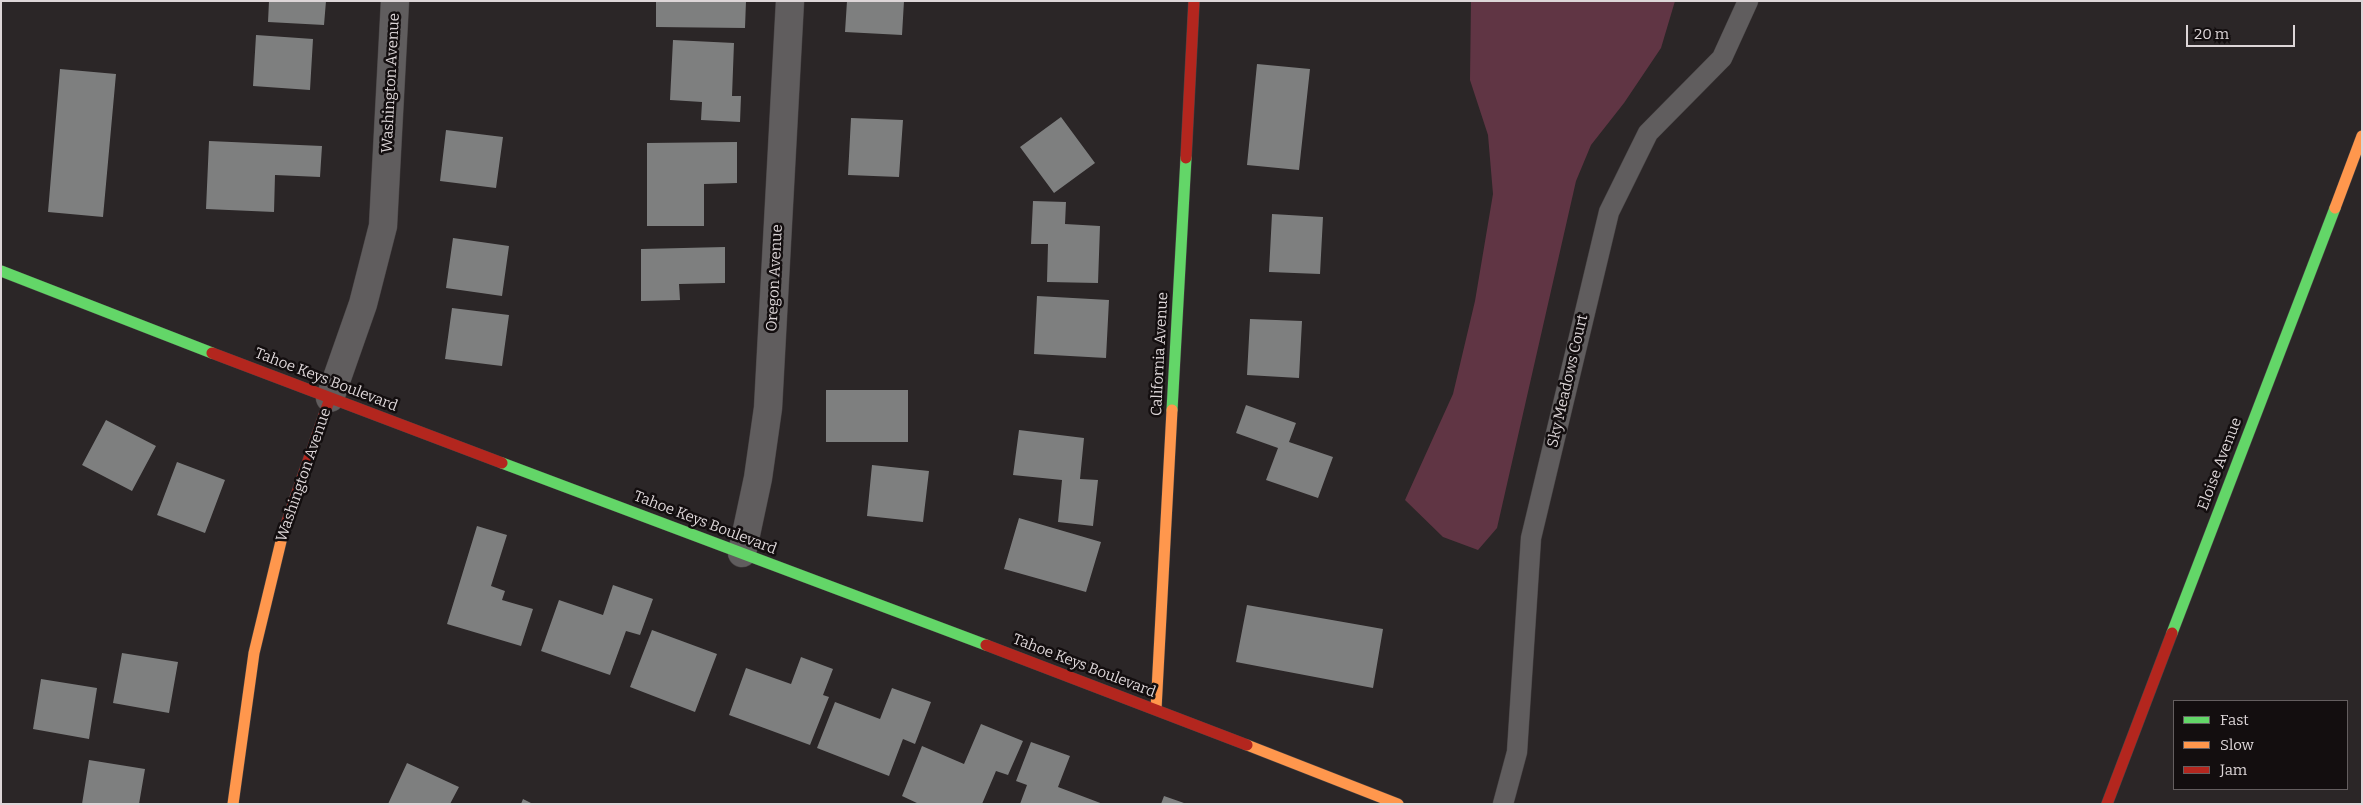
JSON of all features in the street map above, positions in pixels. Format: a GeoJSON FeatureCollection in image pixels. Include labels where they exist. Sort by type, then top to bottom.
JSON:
{"type":"FeatureCollection","features":[{"type":"Feature","properties":{"kind":"street","name":"Washington Avenue"},"geometry":{"type":"LineString","coordinates":[[233,804],[254,653],[282,539],[364,304],[383,226],[395,1]]}},
{"type":"Feature","properties":{"kind":"street","name":"Oregon Avenue"},"geometry":{"type":"LineString","coordinates":[[742,553],[758,478],[768,408],[790,1]]}},
{"type":"Feature","properties":{"kind":"street","name":"California Avenue"},"geometry":{"type":"LineString","coordinates":[[1156,709],[1194,1]]}},
{"type":"Feature","properties":{"kind":"street","name":"Eloise Avenue"},"geometry":{"type":"LineString","coordinates":[[2107,804],[2362,136]]}},
{"type":"Feature","properties":{"kind":"street","name":"Tahoe Keys Boulevard"},"geometry":{"type":"LineString","coordinates":[[1,271],[330,398],[1156,709],[1398,804]]}},
{"type":"Feature","properties":{"kind":"lane","name":"Sky Meadows Court"},"geometry":{"type":"LineString","coordinates":[[1503,804],[1517,752],[1531,538],[1609,212],[1648,133],[1722,58],[1748,1]]}},
{"type":"Feature","properties":{"kind":"shaded area"},"geometry":{"type":"Polygon","coordinates":[[[1471,1],[1675,1],[1661,48],[1624,103],[1591,145],[1576,181],[1497,528],[1478,550],[1443,537],[1405,500],[1453,394],[1475,301],[1493,194],[1488,135],[1470,80],[1471,1]]]}},
{"type":"Feature","properties":{"kind":"building"},"geometry":{"type":"Polygon","coordinates":[[[269,1],[326,1],[324,25],[268,22],[269,1]]]}},
{"type":"Feature","properties":{"kind":"building"},"geometry":{"type":"Polygon","coordinates":[[[656,1],[746,1],[745,28],[656,27],[656,1]]]}},
{"type":"Feature","properties":{"kind":"building"},"geometry":{"type":"Polygon","coordinates":[[[847,1],[904,1],[902,35],[845,32],[847,1]]]}},
{"type":"Feature","properties":{"kind":"building"},"geometry":{"type":"Polygon","coordinates":[[[256,35],[313,39],[310,90],[253,86],[256,35]]]}},
{"type":"Feature","properties":{"kind":"building"},"geometry":{"type":"Polygon","coordinates":[[[673,40],[734,43],[732,96],[741,96],[740,122],[701,120],[702,102],[670,100],[673,40]]]}},
{"type":"Feature","properties":{"kind":"building"},"geometry":{"type":"Polygon","coordinates":[[[1257,64],[1310,69],[1299,170],[1247,165],[1257,64]]]}},
{"type":"Feature","properties":{"kind":"building"},"geometry":{"type":"Polygon","coordinates":[[[60,69],[116,74],[103,217],[48,212],[60,69]]]}},
{"type":"Feature","properties":{"kind":"building"},"geometry":{"type":"Polygon","coordinates":[[[1061,117],[1095,163],[1054,193],[1020,147],[1061,117]]]}},
{"type":"Feature","properties":{"kind":"building"},"geometry":{"type":"Polygon","coordinates":[[[851,118],[903,120],[899,177],[848,175],[851,118]]]}},
{"type":"Feature","properties":{"kind":"building"},"geometry":{"type":"Polygon","coordinates":[[[446,130],[503,137],[496,188],[440,181],[446,130]]]}},
{"type":"Feature","properties":{"kind":"building"},"geometry":{"type":"Polygon","coordinates":[[[209,141],[322,146],[320,177],[275,175],[274,212],[206,209],[209,141]]]}},
{"type":"Feature","properties":{"kind":"building"},"geometry":{"type":"Polygon","coordinates":[[[737,142],[737,183],[704,184],[704,226],[647,226],[647,143],[737,142]]]}},
{"type":"Feature","properties":{"kind":"building"},"geometry":{"type":"Polygon","coordinates":[[[1033,201],[1066,202],[1065,224],[1100,226],[1098,283],[1047,282],[1048,244],[1031,244],[1033,201]]]}},
{"type":"Feature","properties":{"kind":"building"},"geometry":{"type":"Polygon","coordinates":[[[1272,214],[1323,217],[1320,274],[1269,272],[1272,214]]]}},
{"type":"Feature","properties":{"kind":"building"},"geometry":{"type":"Polygon","coordinates":[[[453,238],[509,246],[502,296],[446,288],[453,238]]]}},
{"type":"Feature","properties":{"kind":"building"},"geometry":{"type":"Polygon","coordinates":[[[725,247],[725,283],[679,284],[680,300],[641,301],[641,249],[725,247]]]}},
{"type":"Feature","properties":{"kind":"building"},"geometry":{"type":"Polygon","coordinates":[[[1037,296],[1109,300],[1106,358],[1034,354],[1037,296]]]}},
{"type":"Feature","properties":{"kind":"building"},"geometry":{"type":"Polygon","coordinates":[[[452,308],[509,315],[502,366],[445,359],[452,308]]]}},
{"type":"Feature","properties":{"kind":"building"},"geometry":{"type":"Polygon","coordinates":[[[1250,319],[1302,321],[1299,378],[1247,375],[1250,319]]]}},
{"type":"Feature","properties":{"kind":"building"},"geometry":{"type":"Polygon","coordinates":[[[826,390],[908,390],[908,442],[826,442],[826,390]]]}},
{"type":"Feature","properties":{"kind":"building"},"geometry":{"type":"Polygon","coordinates":[[[1246,405],[1296,423],[1289,442],[1333,457],[1318,498],[1266,480],[1278,448],[1236,433],[1246,405]]]}},
{"type":"Feature","properties":{"kind":"building"},"geometry":{"type":"Polygon","coordinates":[[[106,420],[156,446],[132,491],[82,465],[106,420]]]}},
{"type":"Feature","properties":{"kind":"building"},"geometry":{"type":"Polygon","coordinates":[[[1019,430],[1084,438],[1080,479],[1098,480],[1093,526],[1058,522],[1062,480],[1013,475],[1019,430]]]}},
{"type":"Feature","properties":{"kind":"building"},"geometry":{"type":"Polygon","coordinates":[[[177,462],[225,480],[205,533],[157,515],[177,462]]]}},
{"type":"Feature","properties":{"kind":"building"},"geometry":{"type":"Polygon","coordinates":[[[872,465],[929,471],[923,522],[867,516],[872,465]]]}},
{"type":"Feature","properties":{"kind":"building"},"geometry":{"type":"Polygon","coordinates":[[[1019,518],[1101,542],[1086,592],[1004,569],[1019,518]]]}},
{"type":"Feature","properties":{"kind":"building"},"geometry":{"type":"Polygon","coordinates":[[[477,526],[507,535],[491,586],[505,591],[502,600],[533,609],[521,646],[447,624],[477,526]]]}},
{"type":"Feature","properties":{"kind":"building"},"geometry":{"type":"Polygon","coordinates":[[[613,585],[653,599],[640,635],[626,631],[610,675],[541,651],[559,600],[603,615],[613,585]]]}},
{"type":"Feature","properties":{"kind":"building"},"geometry":{"type":"Polygon","coordinates":[[[1247,605],[1383,629],[1373,688],[1236,662],[1247,605]]]}},
{"type":"Feature","properties":{"kind":"building"},"geometry":{"type":"Polygon","coordinates":[[[652,630],[717,654],[695,712],[630,687],[652,630]]]}},
{"type":"Feature","properties":{"kind":"building"},"geometry":{"type":"Polygon","coordinates":[[[122,653],[178,662],[169,713],[113,703],[122,653]]]}},
{"type":"Feature","properties":{"kind":"building"},"geometry":{"type":"Polygon","coordinates":[[[801,657],[833,669],[823,695],[829,697],[810,745],[729,715],[746,668],[791,684],[801,657]]]}},
{"type":"Feature","properties":{"kind":"building"},"geometry":{"type":"Polygon","coordinates":[[[41,679],[97,688],[89,739],[33,729],[41,679]]]}},
{"type":"Feature","properties":{"kind":"building"},"geometry":{"type":"Polygon","coordinates":[[[892,688],[931,702],[915,744],[903,739],[889,776],[817,748],[835,702],[880,719],[892,688]]]}},
{"type":"Feature","properties":{"kind":"building"},"geometry":{"type":"Polygon","coordinates":[[[981,724],[1023,741],[1008,775],[996,771],[982,804],[919,804],[902,796],[922,746],[964,764],[981,724]]]}},
{"type":"Feature","properties":{"kind":"building"},"geometry":{"type":"Polygon","coordinates":[[[1031,742],[1070,756],[1058,787],[1103,804],[1020,804],[1027,785],[1016,781],[1031,742]]]}},
{"type":"Feature","properties":{"kind":"building"},"geometry":{"type":"Polygon","coordinates":[[[89,760],[145,769],[139,804],[82,804],[89,760]]]}},
{"type":"Feature","properties":{"kind":"building"},"geometry":{"type":"Polygon","coordinates":[[[407,763],[459,787],[450,804],[388,804],[407,763]]]}},
{"type":"Feature","properties":{"kind":"building"},"geometry":{"type":"Polygon","coordinates":[[[1164,796],[1184,803],[1184,804],[1161,804],[1164,796]]]}},
{"type":"Feature","properties":{"kind":"building"},"geometry":{"type":"Polygon","coordinates":[[[523,799],[533,804],[521,804],[523,799]]]}},
{"type":"Feature","properties":{"kind":"traffic: fast"},"geometry":{"type":"LineString","coordinates":[[1172,410],[1186,158]]}},
{"type":"Feature","properties":{"kind":"traffic: fast"},"geometry":{"type":"LineString","coordinates":[[2172,633],[2335,208]]}},
{"type":"Feature","properties":{"kind":"traffic: fast"},"geometry":{"type":"LineString","coordinates":[[1,271],[212,353]]}},
{"type":"Feature","properties":{"kind":"traffic: fast"},"geometry":{"type":"LineString","coordinates":[[502,463],[986,645]]}},
{"type":"Feature","properties":{"kind":"traffic: slow"},"geometry":{"type":"LineString","coordinates":[[2335,208],[2362,136]]}},
{"type":"Feature","properties":{"kind":"traffic: slow"},"geometry":{"type":"LineString","coordinates":[[1156,709],[1172,410]]}},
{"type":"Feature","properties":{"kind":"traffic: slow"},"geometry":{"type":"LineString","coordinates":[[233,804],[254,653],[283,533]]}},
{"type":"Feature","properties":{"kind":"traffic: slow"},"geometry":{"type":"LineString","coordinates":[[1247,745],[1398,804]]}},
{"type":"Feature","properties":{"kind":"traffic: jam"},"geometry":{"type":"LineString","coordinates":[[1186,158],[1194,1]]}},
{"type":"Feature","properties":{"kind":"traffic: jam"},"geometry":{"type":"LineString","coordinates":[[212,353],[502,463]]}},
{"type":"Feature","properties":{"kind":"traffic: jam"},"geometry":{"type":"LineString","coordinates":[[283,533],[330,398]]}},
{"type":"Feature","properties":{"kind":"traffic: jam"},"geometry":{"type":"LineString","coordinates":[[2107,804],[2172,633]]}},
{"type":"Feature","properties":{"kind":"traffic: jam"},"geometry":{"type":"LineString","coordinates":[[986,645],[1247,745]]}}]}
